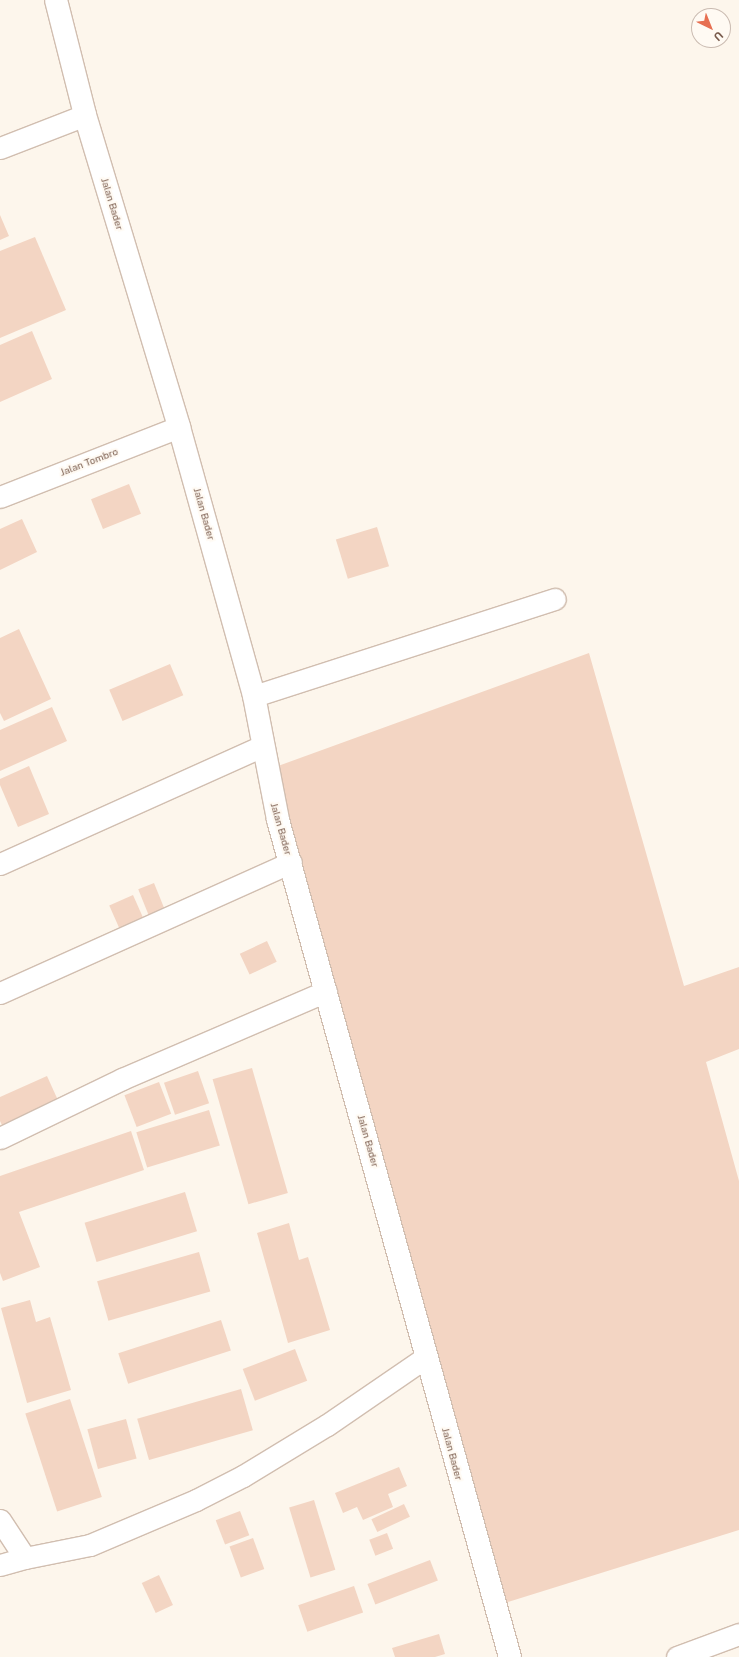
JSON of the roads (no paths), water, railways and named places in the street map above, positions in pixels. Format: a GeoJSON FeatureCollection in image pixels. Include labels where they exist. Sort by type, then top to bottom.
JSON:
{"type":"FeatureCollection","features":[{"type":"Feature","properties":{"kind":"main road","name":"Jalan Bader"},"geometry":{"type":"LineString","coordinates":[[56,0],[85,115],[179,427],[254,696],[278,820],[405,1272],[426,1357],[510,1657]]}},
{"type":"Feature","properties":{"kind":"street"},"geometry":{"type":"LineString","coordinates":[[0,148],[85,115]]}},
{"type":"Feature","properties":{"kind":"street","name":"Jalan Tombro"},"geometry":{"type":"LineString","coordinates":[[0,497],[179,427]]}},
{"type":"Feature","properties":{"kind":"street"},"geometry":{"type":"LineString","coordinates":[[254,696],[555,599]]}},
{"type":"Feature","properties":{"kind":"street"},"geometry":{"type":"LineString","coordinates":[[0,864],[263,746]]}},
{"type":"Feature","properties":{"kind":"street"},"geometry":{"type":"LineString","coordinates":[[0,993],[291,862]]}},
{"type":"Feature","properties":{"kind":"street"},"geometry":{"type":"LineString","coordinates":[[0,1138],[122,1079],[326,991]]}},
{"type":"Feature","properties":{"kind":"street"},"geometry":{"type":"LineString","coordinates":[[0,1565],[25,1558],[90,1545],[196,1500],[242,1476],[327,1425],[426,1357]]}},
{"type":"Feature","properties":{"kind":"street"},"geometry":{"type":"LineString","coordinates":[[0,1520],[25,1558]]}},
{"type":"Feature","properties":{"kind":"street"},"geometry":{"type":"LineString","coordinates":[[677,1657],[739,1634]]}}]}
